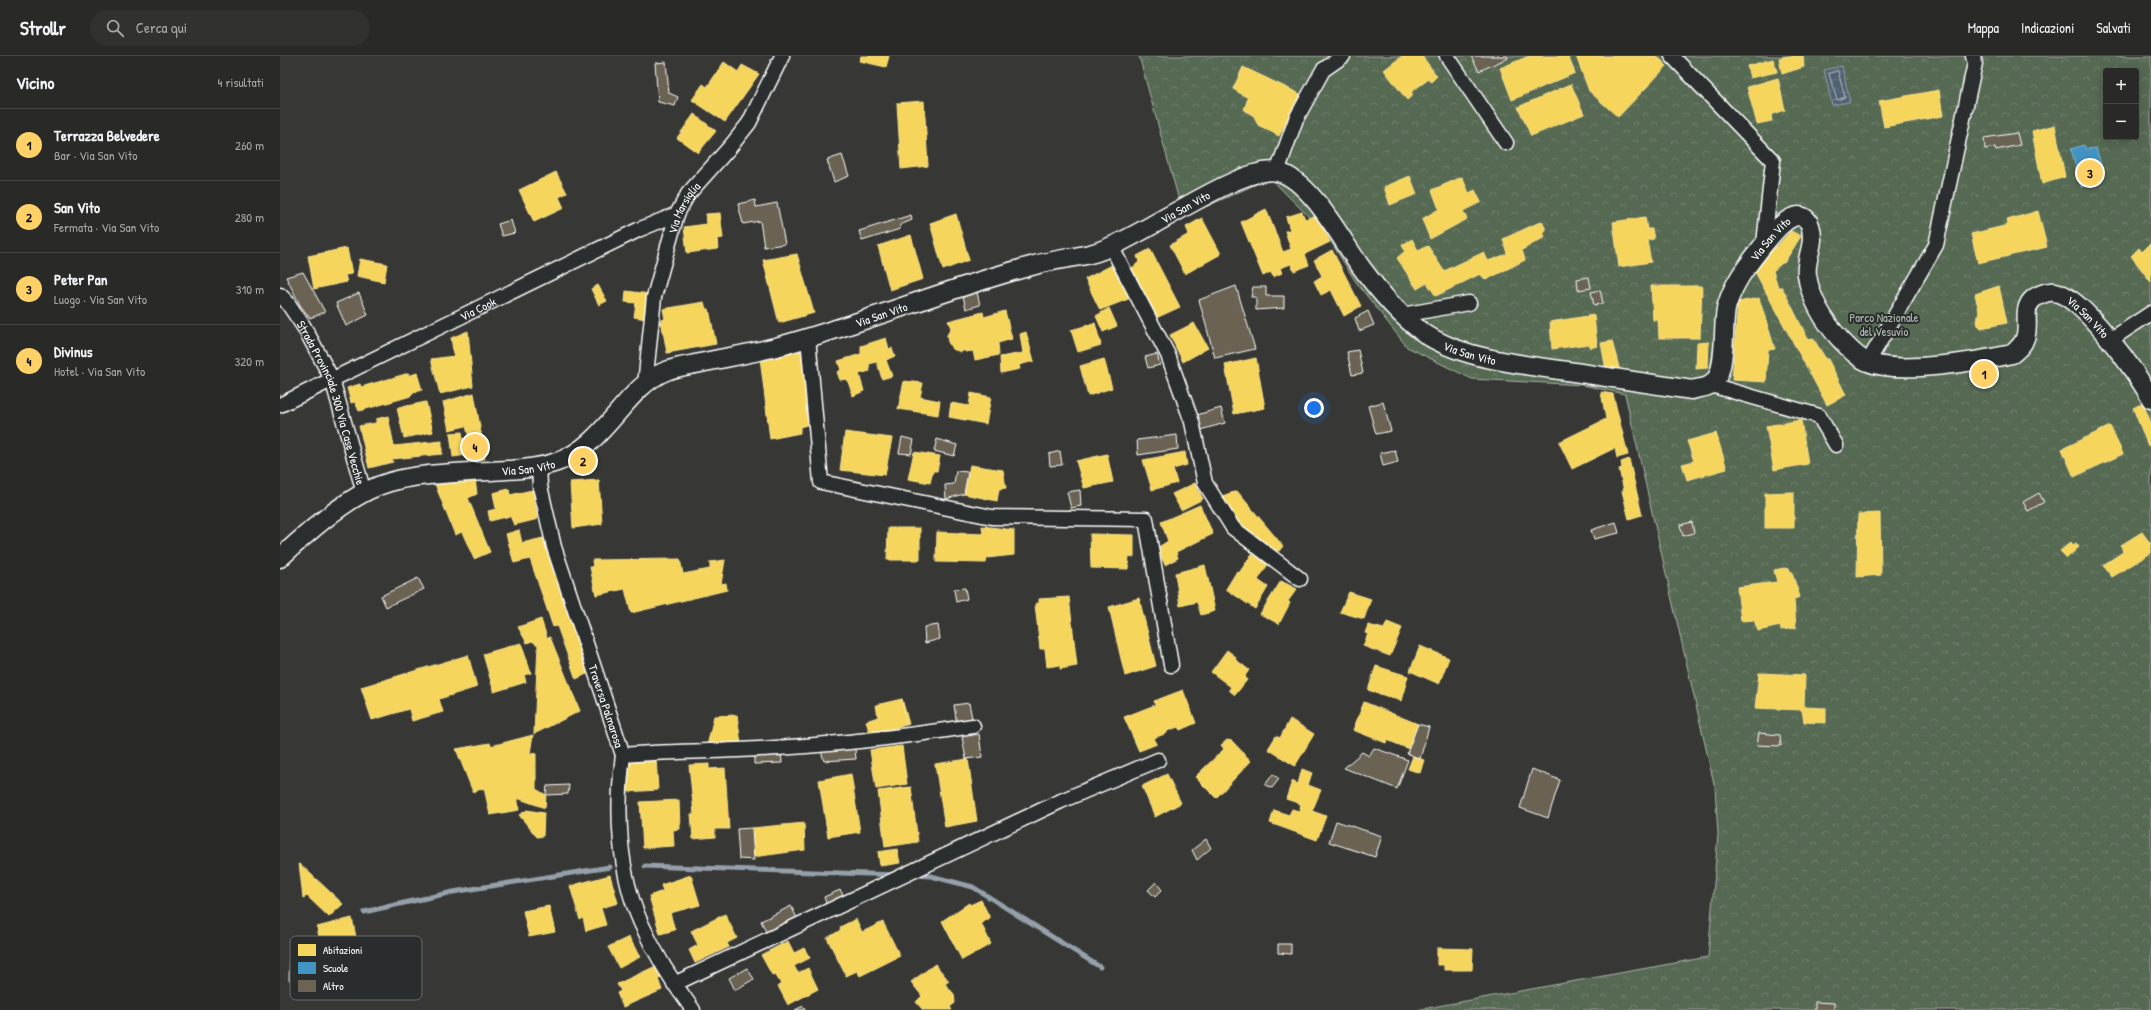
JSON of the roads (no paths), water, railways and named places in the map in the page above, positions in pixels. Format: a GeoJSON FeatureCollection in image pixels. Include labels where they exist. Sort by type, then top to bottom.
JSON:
{"type":"FeatureCollection","features":[{"type":"Feature","properties":{"kind":"street","name":"Via Marsiglia"},"geometry":{"type":"LineString","coordinates":[[645,385],[654,298],[676,214],[688,194],[730,147],[749,123],[782,56]]}},
{"type":"Feature","properties":{"kind":"street"},"geometry":{"type":"LineString","coordinates":[[1277,172],[1299,113],[1324,70],[1343,56]]}},
{"type":"Feature","properties":{"kind":"street"},"geometry":{"type":"LineString","coordinates":[[1447,56],[1506,143]]}},
{"type":"Feature","properties":{"kind":"street"},"geometry":{"type":"LineString","coordinates":[[1672,56],[1773,161],[1764,244]]}},
{"type":"Feature","properties":{"kind":"street"},"geometry":{"type":"LineString","coordinates":[[1868,362],[1936,245],[1975,63],[1972,56]]}},
{"type":"Feature","properties":{"kind":"street","name":"Via San Vito"},"geometry":{"type":"LineString","coordinates":[[280,558],[300,539],[344,506],[364,493],[394,482],[425,475],[554,463],[578,453],[606,427],[652,377],[670,370],[776,346],[808,337],[1037,264],[1097,252],[1235,181],[1261,171],[1277,172],[1290,177],[1306,191],[1324,212],[1362,269],[1402,315],[1424,333],[1448,346],[1487,357],[1544,368],[1692,390],[1711,385],[1719,376],[1723,353],[1726,307],[1733,287],[1764,244],[1794,215],[1801,215],[1808,220],[1811,228],[1812,239],[1807,274],[1810,288],[1820,311],[1836,335],[1854,353],[1868,362],[1893,367],[1940,365],[2012,354],[2021,346],[2026,337],[2027,310],[2032,300],[2042,294],[2055,292],[2067,297],[2079,307],[2121,352],[2143,383],[2151,399]]}},
{"type":"Feature","properties":{"kind":"street","name":"Via Cook"},"geometry":{"type":"LineString","coordinates":[[280,405],[638,230],[676,214]]}},
{"type":"Feature","properties":{"kind":"street"},"geometry":{"type":"LineString","coordinates":[[1111,246],[1168,355],[1192,422],[1206,483],[1233,528],[1300,579]]}},
{"type":"Feature","properties":{"kind":"street","name":"Strada Provinciale 300 Via Case Vecchie"},"geometry":{"type":"LineString","coordinates":[[280,295],[287,302],[304,327],[332,379],[364,493]]}},
{"type":"Feature","properties":{"kind":"street"},"geometry":{"type":"LineString","coordinates":[[1402,315],[1469,303]]}},
{"type":"Feature","properties":{"kind":"street"},"geometry":{"type":"LineString","coordinates":[[2110,340],[2151,313]]}},
{"type":"Feature","properties":{"kind":"street"},"geometry":{"type":"LineString","coordinates":[[808,337],[821,482],[992,518],[1146,519],[1171,665]]}},
{"type":"Feature","properties":{"kind":"street"},"geometry":{"type":"LineString","coordinates":[[1711,385],[1819,416],[1836,445]]}},
{"type":"Feature","properties":{"kind":"street","name":"Traversa Palmarosa"},"geometry":{"type":"LineString","coordinates":[[539,465],[540,486],[554,547],[622,755],[620,780],[622,856],[627,879],[641,923],[674,984],[693,1010]]}},
{"type":"Feature","properties":{"kind":"street"},"geometry":{"type":"LineString","coordinates":[[622,755],[682,750],[737,750],[871,741],[973,726]]}},
{"type":"Feature","properties":{"kind":"street"},"geometry":{"type":"LineString","coordinates":[[674,984],[1068,798],[1158,760]]}},
{"type":"Feature","properties":{"kind":"water"},"geometry":{"type":"Polygon","coordinates":[[[1842,66],[1850,102],[1832,105],[1824,70],[1842,66]]]}},
{"type":"Feature","properties":{"kind":"waterway"},"geometry":{"type":"LineString","coordinates":[[645,866],[896,875]]}},
{"type":"Feature","properties":{"kind":"waterway"},"geometry":{"type":"LineString","coordinates":[[364,912],[453,892],[610,867]]}},
{"type":"Feature","properties":{"kind":"waterway"},"geometry":{"type":"LineString","coordinates":[[914,875],[931,876],[973,887],[1100,967]]}},
{"type":"Feature","properties":{"kind":"place","name":"Peter Pan"},"geometry":{"type":"Point","coordinates":[2090,173]}},
{"type":"Feature","properties":{"kind":"place","name":"Terrazza Belvedere"},"geometry":{"type":"Point","coordinates":[1984,374]}},
{"type":"Feature","properties":{"kind":"place","name":"Divinus"},"geometry":{"type":"Point","coordinates":[475,447]}},
{"type":"Feature","properties":{"kind":"place","name":"San Vito"},"geometry":{"type":"Point","coordinates":[583,461]}},
{"type":"Feature","properties":{"kind":"park label","name":"Parco Nazionale del Vesuvio"},"geometry":{"type":"Point","coordinates":[1884,324]}}]}
